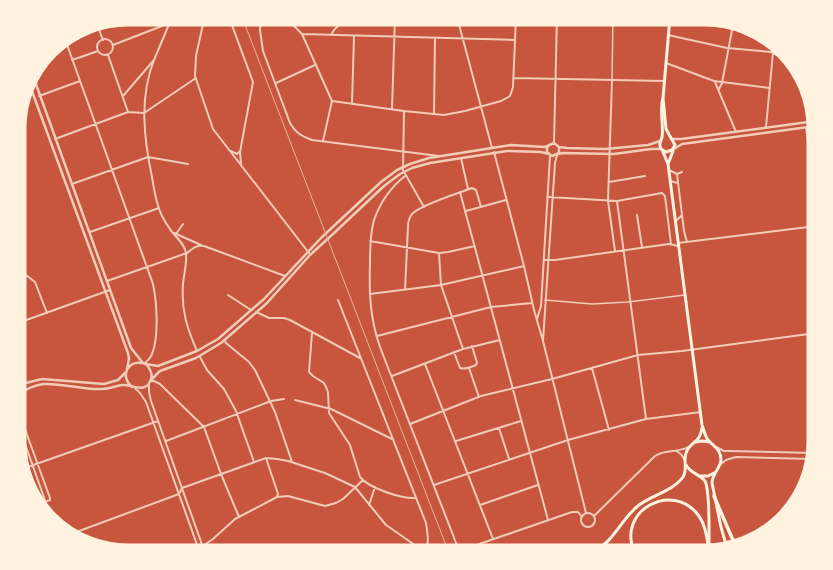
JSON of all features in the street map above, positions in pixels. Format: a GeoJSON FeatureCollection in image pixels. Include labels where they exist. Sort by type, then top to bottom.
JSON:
{"type":"FeatureCollection","features":[{"type":"Feature","properties":{"kind":"highway"},"geometry":{"type":"LineString","coordinates":[[714,496],[734,541]]}},
{"type":"Feature","properties":{"kind":"main road"},"geometry":{"type":"LineString","coordinates":[[603,546],[640,505],[680,480],[685,472],[686,453],[690,446],[696,442],[700,436],[702,425],[669,170],[659,143],[662,134],[661,105],[663,98],[669,24]]}},
{"type":"Feature","properties":{"kind":"main road"},"geometry":{"type":"LineString","coordinates":[[663,98],[665,106],[666,129],[674,143],[668,164]]}},
{"type":"Feature","properties":{"kind":"main road"},"geometry":{"type":"LineString","coordinates":[[661,140],[666,137],[671,138]]}},
{"type":"Feature","properties":{"kind":"main road"},"geometry":{"type":"LineString","coordinates":[[662,150],[669,152],[673,149]]}},
{"type":"Feature","properties":{"kind":"main road"},"geometry":{"type":"LineString","coordinates":[[702,425],[708,439],[716,446],[720,455],[719,466],[712,480],[714,496],[726,544]]}},
{"type":"Feature","properties":{"kind":"main road"},"geometry":{"type":"LineString","coordinates":[[696,442],[702,441],[712,443]]}},
{"type":"Feature","properties":{"kind":"main road"},"geometry":{"type":"LineString","coordinates":[[686,463],[691,472],[703,479],[706,484],[709,510],[709,546]]}},
{"type":"Feature","properties":{"kind":"main road"},"geometry":{"type":"LineString","coordinates":[[697,475],[705,476],[715,472]]}},
{"type":"Feature","properties":{"kind":"main road"},"geometry":{"type":"LineString","coordinates":[[632,546],[631,533],[637,517],[648,506],[657,501],[668,500],[685,504],[698,516],[704,526],[708,546]]}},
{"type":"Feature","properties":{"kind":"street"},"geometry":{"type":"LineString","coordinates":[[113,45],[165,24]]}},
{"type":"Feature","properties":{"kind":"street"},"geometry":{"type":"LineString","coordinates":[[169,24],[149,76],[144,124],[148,157],[159,208],[171,230],[187,252],[182,299],[183,311],[197,352]]}},
{"type":"Feature","properties":{"kind":"street"},"geometry":{"type":"LineString","coordinates":[[203,24],[196,56],[196,78],[213,129],[310,256]]}},
{"type":"Feature","properties":{"kind":"street"},"geometry":{"type":"LineString","coordinates":[[232,24],[253,82],[240,149],[241,165]]}},
{"type":"Feature","properties":{"kind":"street"},"geometry":{"type":"LineString","coordinates":[[260,24],[263,51],[290,123],[296,132],[307,138],[323,141],[442,156]]}},
{"type":"Feature","properties":{"kind":"street"},"geometry":{"type":"LineString","coordinates":[[292,24],[302,34],[332,101],[323,141]]}},
{"type":"Feature","properties":{"kind":"street"},"geometry":{"type":"LineString","coordinates":[[331,35],[340,24]]}},
{"type":"Feature","properties":{"kind":"street"},"geometry":{"type":"LineString","coordinates":[[392,109],[395,24]]}},
{"type":"Feature","properties":{"kind":"street"},"geometry":{"type":"LineString","coordinates":[[459,24],[492,148]]}},
{"type":"Feature","properties":{"kind":"street"},"geometry":{"type":"LineString","coordinates":[[332,101],[404,111],[451,114],[481,108],[501,101],[510,96],[513,86],[516,24]]}},
{"type":"Feature","properties":{"kind":"street"},"geometry":{"type":"LineString","coordinates":[[554,143],[557,24]]}},
{"type":"Feature","properties":{"kind":"street"},"geometry":{"type":"LineString","coordinates":[[613,24],[608,201],[615,252]]}},
{"type":"Feature","properties":{"kind":"street"},"geometry":{"type":"LineString","coordinates":[[719,89],[722,83],[732,28]]}},
{"type":"Feature","properties":{"kind":"street"},"geometry":{"type":"LineString","coordinates":[[99,29],[103,40]]}},
{"type":"Feature","properties":{"kind":"street"},"geometry":{"type":"LineString","coordinates":[[302,34],[515,40]]}},
{"type":"Feature","properties":{"kind":"street"},"geometry":{"type":"LineString","coordinates":[[668,35],[729,48],[772,53],[780,57]]}},
{"type":"Feature","properties":{"kind":"street"},"geometry":{"type":"LineString","coordinates":[[352,104],[354,36]]}},
{"type":"Feature","properties":{"kind":"street"},"geometry":{"type":"LineString","coordinates":[[434,114],[435,38]]}},
{"type":"Feature","properties":{"kind":"street"},"geometry":{"type":"LineString","coordinates":[[98,51],[98,44],[103,40],[109,40],[113,45],[113,50],[108,55]]}},
{"type":"Feature","properties":{"kind":"street"},"geometry":{"type":"LineString","coordinates":[[67,45],[148,267],[155,293],[156,328],[153,354],[144,364]]}},
{"type":"Feature","properties":{"kind":"street"},"geometry":{"type":"LineString","coordinates":[[766,128],[773,50]]}},
{"type":"Feature","properties":{"kind":"street"},"geometry":{"type":"LineString","coordinates":[[98,51],[103,55],[108,55]]}},
{"type":"Feature","properties":{"kind":"street"},"geometry":{"type":"LineString","coordinates":[[72,60],[98,51]]}},
{"type":"Feature","properties":{"kind":"street"},"geometry":{"type":"LineString","coordinates":[[108,55],[128,112]]}},
{"type":"Feature","properties":{"kind":"street"},"geometry":{"type":"LineString","coordinates":[[122,96],[154,60]]}},
{"type":"Feature","properties":{"kind":"street"},"geometry":{"type":"LineString","coordinates":[[666,63],[722,83],[769,88]]}},
{"type":"Feature","properties":{"kind":"street"},"geometry":{"type":"LineString","coordinates":[[276,84],[315,65]]}},
{"type":"Feature","properties":{"kind":"street"},"geometry":{"type":"LineString","coordinates":[[55,139],[128,112],[144,113],[196,78]]}},
{"type":"Feature","properties":{"kind":"street"},"geometry":{"type":"LineString","coordinates":[[514,78],[664,81]]}},
{"type":"Feature","properties":{"kind":"street"},"geometry":{"type":"LineString","coordinates":[[40,96],[80,81]]}},
{"type":"Feature","properties":{"kind":"street"},"geometry":{"type":"LineString","coordinates":[[714,81],[719,89],[736,132]]}},
{"type":"Feature","properties":{"kind":"street"},"geometry":{"type":"LineString","coordinates":[[35,82],[131,348],[150,369],[150,396],[203,546],[239,517],[277,497],[288,496],[325,506],[336,503],[363,480]]}},
{"type":"Feature","properties":{"kind":"street"},"geometry":{"type":"LineString","coordinates":[[31,91],[129,356],[126,380],[140,392],[146,402],[180,493],[198,546]]}},
{"type":"Feature","properties":{"kind":"street"},"geometry":{"type":"LineString","coordinates":[[404,111],[403,170],[405,176],[424,207]]}},
{"type":"Feature","properties":{"kind":"street"},"geometry":{"type":"LineString","coordinates":[[671,138],[681,139],[809,122]]}},
{"type":"Feature","properties":{"kind":"street"},"geometry":{"type":"LineString","coordinates":[[806,127],[809,150]]}},
{"type":"Feature","properties":{"kind":"street"},"geometry":{"type":"LineString","coordinates":[[673,149],[682,144],[809,127]]}},
{"type":"Feature","properties":{"kind":"street"},"geometry":{"type":"LineString","coordinates":[[554,143],[559,147],[610,149],[648,144],[661,140]]}},
{"type":"Feature","properties":{"kind":"street"},"geometry":{"type":"LineString","coordinates":[[24,391],[42,384],[97,389],[123,385],[142,388],[160,371],[200,357],[224,340],[270,300],[310,256],[391,180],[416,162],[492,148],[511,146],[544,147],[554,143]]}},
{"type":"Feature","properties":{"kind":"street"},"geometry":{"type":"LineString","coordinates":[[536,320],[540,310],[549,197],[549,155],[547,149],[549,145]]}},
{"type":"Feature","properties":{"kind":"street"},"geometry":{"type":"LineString","coordinates":[[544,346],[545,300],[555,163],[557,155],[560,151],[559,147]]}},
{"type":"Feature","properties":{"kind":"street"},"geometry":{"type":"LineString","coordinates":[[230,151],[237,154],[240,149]]}},
{"type":"Feature","properties":{"kind":"street"},"geometry":{"type":"LineString","coordinates":[[24,384],[42,379],[104,384],[118,380],[129,366],[136,363],[158,366],[197,352],[218,339],[264,299],[307,252],[381,182],[388,176],[403,170],[430,163],[511,150],[541,152],[549,155],[557,155],[562,153],[620,154],[651,149],[662,150]]}},
{"type":"Feature","properties":{"kind":"street"},"geometry":{"type":"LineString","coordinates":[[494,152],[586,513]]}},
{"type":"Feature","properties":{"kind":"street"},"geometry":{"type":"LineString","coordinates":[[66,186],[148,157],[188,164]]}},
{"type":"Feature","properties":{"kind":"street"},"geometry":{"type":"LineString","coordinates":[[461,158],[468,189]]}},
{"type":"Feature","properties":{"kind":"street"},"geometry":{"type":"LineString","coordinates":[[669,170],[677,174],[682,172]]}},
{"type":"Feature","properties":{"kind":"street"},"geometry":{"type":"LineString","coordinates":[[677,174],[686,242]]}},
{"type":"Feature","properties":{"kind":"street"},"geometry":{"type":"LineString","coordinates":[[405,176],[390,192],[380,207],[373,225],[370,241],[371,310],[377,336],[458,546]]}},
{"type":"Feature","properties":{"kind":"street"},"geometry":{"type":"LineString","coordinates":[[608,182],[646,176]]}},
{"type":"Feature","properties":{"kind":"street"},"geometry":{"type":"LineString","coordinates":[[670,181],[678,183]]}},
{"type":"Feature","properties":{"kind":"street"},"geometry":{"type":"LineString","coordinates":[[405,290],[408,221],[413,213],[424,207],[472,188],[476,190],[481,207]]}},
{"type":"Feature","properties":{"kind":"street"},"geometry":{"type":"LineString","coordinates":[[460,192],[548,520]]}},
{"type":"Feature","properties":{"kind":"street"},"geometry":{"type":"LineString","coordinates":[[549,197],[617,201],[662,193],[666,196],[671,238],[670,244]]}},
{"type":"Feature","properties":{"kind":"street"},"geometry":{"type":"LineString","coordinates":[[466,211],[506,200]]}},
{"type":"Feature","properties":{"kind":"street"},"geometry":{"type":"LineString","coordinates":[[617,201],[646,419]]}},
{"type":"Feature","properties":{"kind":"street"},"geometry":{"type":"LineString","coordinates":[[90,232],[159,208]]}},
{"type":"Feature","properties":{"kind":"street"},"geometry":{"type":"LineString","coordinates":[[637,215],[642,248]]}},
{"type":"Feature","properties":{"kind":"street"},"geometry":{"type":"LineString","coordinates":[[675,222],[682,215]]}},
{"type":"Feature","properties":{"kind":"street"},"geometry":{"type":"LineString","coordinates":[[176,234],[183,224]]}},
{"type":"Feature","properties":{"kind":"street"},"geometry":{"type":"LineString","coordinates":[[544,260],[670,244],[678,245],[686,242],[809,227]]}},
{"type":"Feature","properties":{"kind":"street"},"geometry":{"type":"LineString","coordinates":[[171,230],[176,234],[204,246],[285,276]]}},
{"type":"Feature","properties":{"kind":"street"},"geometry":{"type":"LineString","coordinates":[[370,241],[407,246],[438,253],[475,246]]}},
{"type":"Feature","properties":{"kind":"street"},"geometry":{"type":"LineString","coordinates":[[107,281],[187,252],[195,246],[204,246]]}},
{"type":"Feature","properties":{"kind":"street"},"geometry":{"type":"LineString","coordinates":[[438,253],[441,285],[462,349]]}},
{"type":"Feature","properties":{"kind":"street"},"geometry":{"type":"LineString","coordinates":[[370,294],[441,285],[524,266]]}},
{"type":"Feature","properties":{"kind":"street"},"geometry":{"type":"LineString","coordinates":[[26,275],[35,282],[47,313]]}},
{"type":"Feature","properties":{"kind":"street"},"geometry":{"type":"LineString","coordinates":[[24,321],[110,290]]}},
{"type":"Feature","properties":{"kind":"street"},"geometry":{"type":"LineString","coordinates":[[228,294],[251,310]]}},
{"type":"Feature","properties":{"kind":"street"},"geometry":{"type":"LineString","coordinates":[[545,300],[592,304],[630,302],[685,296]]}},
{"type":"Feature","properties":{"kind":"street"},"geometry":{"type":"LineString","coordinates":[[338,300],[426,522],[426,546]]}},
{"type":"Feature","properties":{"kind":"street"},"geometry":{"type":"LineString","coordinates":[[377,336],[491,307],[532,303]]}},
{"type":"Feature","properties":{"kind":"street"},"geometry":{"type":"LineString","coordinates":[[534,310],[538,312],[540,310]]}},
{"type":"Feature","properties":{"kind":"street"},"geometry":{"type":"LineString","coordinates":[[256,312],[269,318],[286,319],[362,359]]}},
{"type":"Feature","properties":{"kind":"street"},"geometry":{"type":"LineString","coordinates":[[312,333],[309,372],[324,383],[326,387],[328,392],[328,409],[331,417],[344,434],[350,446],[360,477],[375,487],[395,495],[416,498]]}},
{"type":"Feature","properties":{"kind":"street"},"geometry":{"type":"LineString","coordinates":[[410,424],[479,397],[552,379],[638,355],[809,334]]}},
{"type":"Feature","properties":{"kind":"street"},"geometry":{"type":"LineString","coordinates":[[224,340],[249,362],[255,370],[271,401],[292,462]]}},
{"type":"Feature","properties":{"kind":"street"},"geometry":{"type":"LineString","coordinates":[[392,376],[462,349],[500,340]]}},
{"type":"Feature","properties":{"kind":"street"},"geometry":{"type":"LineString","coordinates":[[454,352],[460,368],[469,368],[477,363],[472,346]]}},
{"type":"Feature","properties":{"kind":"street"},"geometry":{"type":"LineString","coordinates":[[200,357],[207,370],[224,389],[237,414],[254,462]]}},
{"type":"Feature","properties":{"kind":"street"},"geometry":{"type":"LineString","coordinates":[[425,364],[493,539]]}},
{"type":"Feature","properties":{"kind":"street"},"geometry":{"type":"LineString","coordinates":[[469,368],[479,397]]}},
{"type":"Feature","properties":{"kind":"street"},"geometry":{"type":"LineString","coordinates":[[592,368],[610,430]]}},
{"type":"Feature","properties":{"kind":"street"},"geometry":{"type":"LineString","coordinates":[[150,381],[156,381],[160,384],[204,427],[239,517]]}},
{"type":"Feature","properties":{"kind":"street"},"geometry":{"type":"LineString","coordinates":[[166,441],[271,401],[284,399]]}},
{"type":"Feature","properties":{"kind":"street"},"geometry":{"type":"LineString","coordinates":[[295,400],[328,409],[392,439]]}},
{"type":"Feature","properties":{"kind":"street"},"geometry":{"type":"LineString","coordinates":[[434,485],[568,440],[610,430],[646,419],[701,412]]}},
{"type":"Feature","properties":{"kind":"street"},"geometry":{"type":"LineString","coordinates":[[28,467],[158,421]]}},
{"type":"Feature","properties":{"kind":"street"},"geometry":{"type":"LineString","coordinates":[[455,441],[521,421]]}},
{"type":"Feature","properties":{"kind":"street"},"geometry":{"type":"LineString","coordinates":[[24,426],[50,498],[50,500],[45,502]]}},
{"type":"Feature","properties":{"kind":"street"},"geometry":{"type":"LineString","coordinates":[[499,428],[510,459]]}},
{"type":"Feature","properties":{"kind":"street"},"geometry":{"type":"LineString","coordinates":[[24,442],[46,505]]}},
{"type":"Feature","properties":{"kind":"street"},"geometry":{"type":"LineString","coordinates":[[594,516],[651,459],[660,453],[683,449],[690,446]]}},
{"type":"Feature","properties":{"kind":"street"},"geometry":{"type":"LineString","coordinates":[[716,446],[730,452],[808,453]]}},
{"type":"Feature","properties":{"kind":"street"},"geometry":{"type":"LineString","coordinates":[[673,450],[681,454],[686,463]]}},
{"type":"Feature","properties":{"kind":"street"},"geometry":{"type":"LineString","coordinates":[[719,466],[726,460],[736,457],[807,459]]}},
{"type":"Feature","properties":{"kind":"street"},"geometry":{"type":"LineString","coordinates":[[266,458],[278,494],[277,497]]}},
{"type":"Feature","properties":{"kind":"street"},"geometry":{"type":"LineString","coordinates":[[76,532],[180,493],[182,488],[266,458],[292,462],[325,473],[355,487],[386,525],[416,546]]}},
{"type":"Feature","properties":{"kind":"street"},"geometry":{"type":"LineString","coordinates":[[480,504],[538,485]]}},
{"type":"Feature","properties":{"kind":"street"},"geometry":{"type":"LineString","coordinates":[[369,505],[375,487]]}},
{"type":"Feature","properties":{"kind":"street"},"geometry":{"type":"LineString","coordinates":[[180,493],[186,497]]}},
{"type":"Feature","properties":{"kind":"street"},"geometry":{"type":"LineString","coordinates":[[473,546],[575,511],[582,517],[581,520],[584,526],[590,526],[595,522],[594,516],[590,513],[586,513]]}},
{"type":"Feature","properties":{"kind":"street"},"geometry":{"type":"LineString","coordinates":[[582,517],[586,513]]}},
{"type":"Feature","properties":{"kind":"railway"},"geometry":{"type":"LineString","coordinates":[[245,24],[446,546]]}}]}
